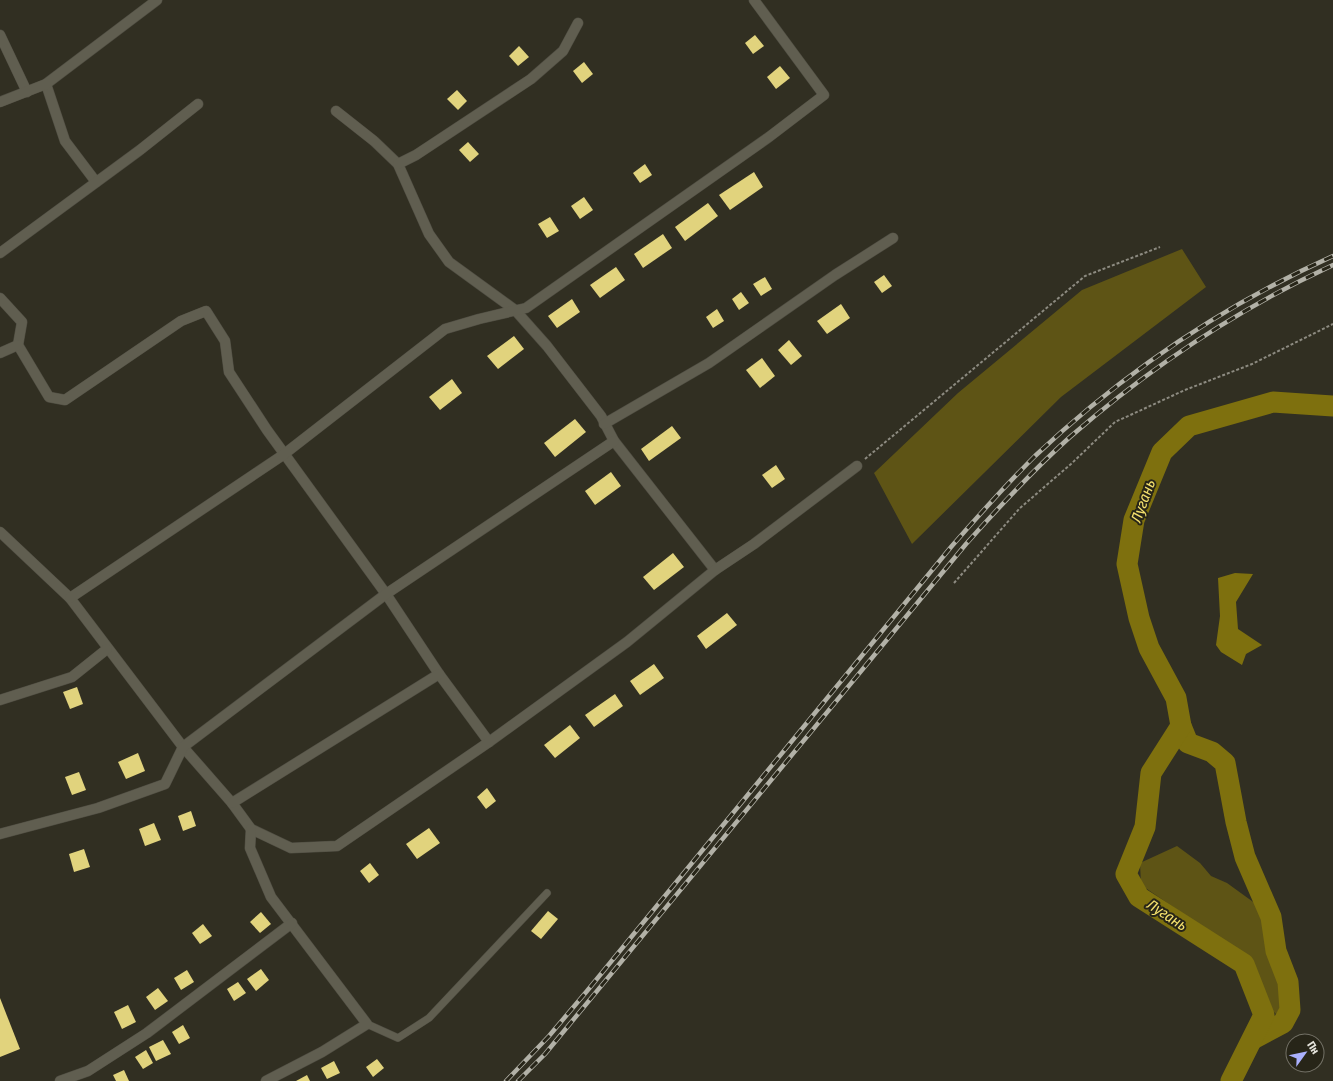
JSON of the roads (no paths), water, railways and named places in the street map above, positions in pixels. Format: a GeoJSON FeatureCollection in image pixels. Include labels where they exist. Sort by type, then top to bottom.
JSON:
{"type":"FeatureCollection","features":[{"type":"Feature","properties":{"kind":"street"},"geometry":{"type":"LineString","coordinates":[[0,102],[46,84],[157,0]]}},
{"type":"Feature","properties":{"kind":"street"},"geometry":{"type":"LineString","coordinates":[[70,598],[283,455],[445,329],[526,308],[769,137],[824,94],[754,0]]}},
{"type":"Feature","properties":{"kind":"street"},"geometry":{"type":"LineString","coordinates":[[398,164],[416,155],[531,80],[563,51],[578,23]]}},
{"type":"Feature","properties":{"kind":"street"},"geometry":{"type":"LineString","coordinates":[[0,35],[27,92]]}},
{"type":"Feature","properties":{"kind":"street"},"geometry":{"type":"LineString","coordinates":[[46,84],[65,141],[96,182]]}},
{"type":"Feature","properties":{"kind":"street"},"geometry":{"type":"LineString","coordinates":[[0,253],[140,150],[198,104]]}},
{"type":"Feature","properties":{"kind":"street"},"geometry":{"type":"LineString","coordinates":[[336,111],[374,141],[398,164],[429,234],[449,262],[515,310],[547,346],[604,424],[614,442],[715,570]]}},
{"type":"Feature","properties":{"kind":"street"},"geometry":{"type":"LineString","coordinates":[[604,424],[709,363],[835,275],[893,238]]}},
{"type":"Feature","properties":{"kind":"street"},"geometry":{"type":"LineString","coordinates":[[0,298],[22,322],[18,345],[50,397],[65,400],[181,321],[206,311],[225,341],[229,372],[283,455],[386,594],[439,674],[489,742]]}},
{"type":"Feature","properties":{"kind":"street"},"geometry":{"type":"LineString","coordinates":[[0,353],[18,345]]}},
{"type":"Feature","properties":{"kind":"street"},"geometry":{"type":"LineString","coordinates":[[0,834],[98,808],[165,784],[183,747],[386,594],[614,442]]}},
{"type":"Feature","properties":{"kind":"street"},"geometry":{"type":"LineString","coordinates":[[0,532],[70,598],[107,649],[183,747],[232,803],[251,829],[291,848],[337,846],[489,742],[627,642],[715,570],[754,544],[857,466]]}},
{"type":"Feature","properties":{"kind":"street"},"geometry":{"type":"LineString","coordinates":[[0,700],[72,677],[107,649]]}},
{"type":"Feature","properties":{"kind":"street"},"geometry":{"type":"LineString","coordinates":[[232,803],[439,674]]}},
{"type":"Feature","properties":{"kind":"street"},"geometry":{"type":"LineString","coordinates":[[251,829],[250,848],[271,897],[367,1024],[322,1052],[266,1081]]}},
{"type":"Feature","properties":{"kind":"street"},"geometry":{"type":"LineString","coordinates":[[60,1081],[88,1071],[147,1033],[292,923]]}},
{"type":"Feature","properties":{"kind":"lane"},"geometry":{"type":"LineString","coordinates":[[367,1024],[398,1038],[429,1018],[547,893]]}},
{"type":"Feature","properties":{"kind":"waterway","name":"Лугань"},"geometry":{"type":"LineString","coordinates":[[1231,1081],[1264,1015],[1244,964],[1139,897],[1126,874],[1145,827],[1151,773],[1181,726],[1176,698],[1149,648],[1139,618],[1127,564],[1134,520],[1162,452],[1189,426],[1273,402],[1333,406]]}},
{"type":"Feature","properties":{"kind":"waterway","name":"Лугань"},"geometry":{"type":"LineString","coordinates":[[1181,726],[1188,743],[1212,752],[1225,763],[1236,822],[1245,857],[1271,917],[1276,951],[1288,982],[1290,1010],[1283,1023],[1253,1039]]}},
{"type":"Feature","properties":{"kind":"railway"},"geometry":{"type":"LineString","coordinates":[[506,1081],[549,1036],[587,991],[951,547],[1013,478],[1035,456],[1103,397],[1176,344],[1253,296],[1292,275],[1333,256]]}},
{"type":"Feature","properties":{"kind":"railway"},"geometry":{"type":"LineString","coordinates":[[518,1081],[545,1054],[966,544],[1030,476],[1070,437],[1162,364],[1195,342],[1263,301],[1333,265]]}}]}
